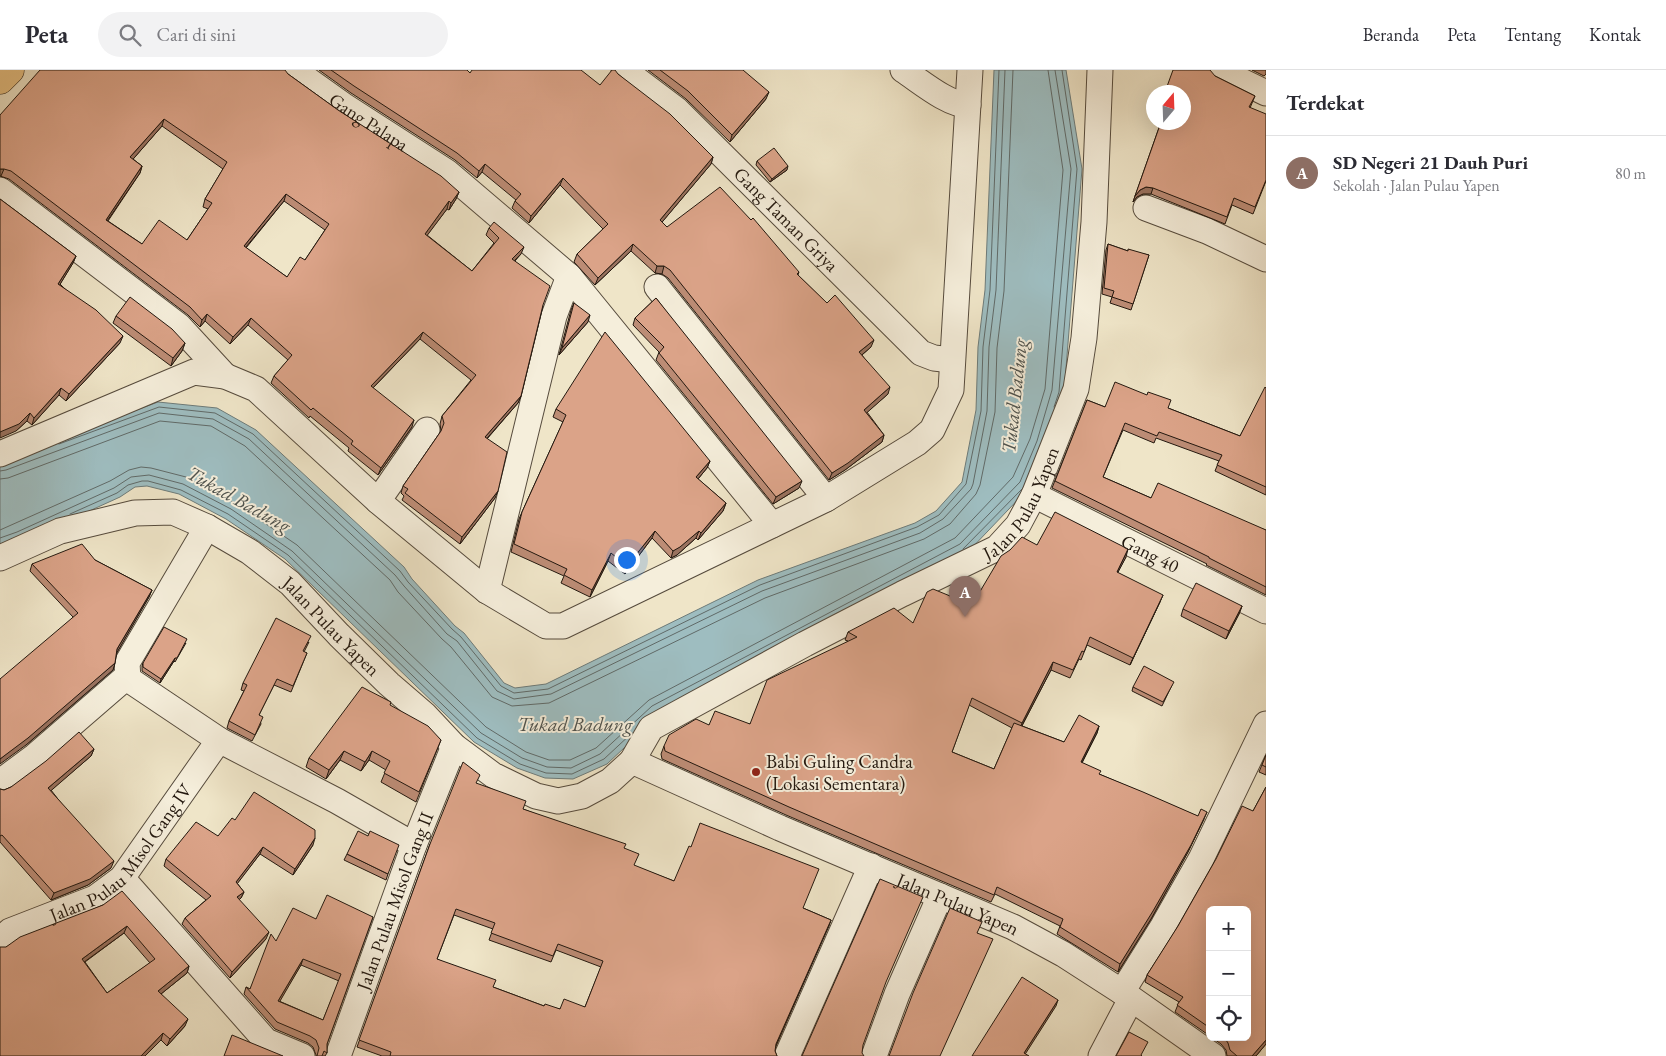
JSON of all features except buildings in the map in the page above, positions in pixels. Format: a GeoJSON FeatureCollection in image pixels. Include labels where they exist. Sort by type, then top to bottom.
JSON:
{"type":"FeatureCollection","features":[{"type":"Feature","properties":{"kind":"highway"},"geometry":{"type":"LineString","coordinates":[[0,80],[10,70]]}},
{"type":"Feature","properties":{"kind":"street","name":"Gang Palapa"},"geometry":{"type":"LineString","coordinates":[[294,70],[344,106],[446,172],[569,276],[772,525]]}},
{"type":"Feature","properties":{"kind":"street","name":"Gang Taman Griya"},"geometry":{"type":"LineString","coordinates":[[624,70],[677,110],[921,352],[934,358],[952,360]]}},
{"type":"Feature","properties":{"kind":"street"},"geometry":{"type":"LineString","coordinates":[[903,70],[950,101],[960,105],[968,105]]}},
{"type":"Feature","properties":{"kind":"street"},"geometry":{"type":"LineString","coordinates":[[0,454],[194,372],[225,376],[256,389],[378,501],[488,591],[546,626],[563,626],[826,498],[917,444],[932,430],[951,390],[970,70]]}},
{"type":"Feature","properties":{"kind":"street","name":"Jalan Pulau Yapen"},"geometry":{"type":"LineString","coordinates":[[0,558],[60,531],[135,513],[173,512],[207,527],[250,552],[290,583],[339,635],[425,715],[454,746],[493,775],[536,796],[558,801],[582,796],[610,781],[632,761],[651,728],[805,644],[997,548],[1018,525],[1034,495],[1076,389],[1094,222],[1100,70]]}},
{"type":"Feature","properties":{"kind":"street"},"geometry":{"type":"LineString","coordinates":[[1219,70],[1266,93]]}},
{"type":"Feature","properties":{"kind":"street"},"geometry":{"type":"LineString","coordinates":[[0,190],[179,326],[225,376]]}},
{"type":"Feature","properties":{"kind":"street"},"geometry":{"type":"LineString","coordinates":[[1146,208],[1207,231],[1266,259]]}},
{"type":"Feature","properties":{"kind":"street"},"geometry":{"type":"LineString","coordinates":[[488,591],[554,316],[569,276]]}},
{"type":"Feature","properties":{"kind":"street"},"geometry":{"type":"LineString","coordinates":[[657,287],[826,498]]}},
{"type":"Feature","properties":{"kind":"street"},"geometry":{"type":"LineString","coordinates":[[378,501],[427,430]]}},
{"type":"Feature","properties":{"kind":"street","name":"Gang 40"},"geometry":{"type":"LineString","coordinates":[[1034,495],[1266,611]]}},
{"type":"Feature","properties":{"kind":"street"},"geometry":{"type":"LineString","coordinates":[[128,679],[127,663],[207,527]]}},
{"type":"Feature","properties":{"kind":"street"},"geometry":{"type":"LineString","coordinates":[[0,782],[35,756],[124,679],[128,679],[219,740],[337,801],[414,845]]}},
{"type":"Feature","properties":{"kind":"street"},"geometry":{"type":"LineString","coordinates":[[1101,1056],[1127,995],[1201,859],[1266,724]]}},
{"type":"Feature","properties":{"kind":"street","name":"Jalan Pulau Misol Gang IV"},"geometry":{"type":"LineString","coordinates":[[0,940],[10,931],[95,898],[122,878],[219,740]]}},
{"type":"Feature","properties":{"kind":"street","name":"Jalan Pulau Misol Gang II"},"geometry":{"type":"LineString","coordinates":[[338,1056],[414,845],[454,746]]}},
{"type":"Feature","properties":{"kind":"street","name":"Jalan Pulau Yapen"},"geometry":{"type":"LineString","coordinates":[[632,761],[780,828],[1014,927],[1063,954],[1127,995],[1212,1056]]}},
{"type":"Feature","properties":{"kind":"street"},"geometry":{"type":"LineString","coordinates":[[787,1056],[871,866]]}},
{"type":"Feature","properties":{"kind":"street"},"geometry":{"type":"LineString","coordinates":[[122,878],[266,1041],[302,1056]]}},
{"type":"Feature","properties":{"kind":"street"},"geometry":{"type":"LineString","coordinates":[[874,1056],[897,994],[940,896]]}},
{"type":"Feature","properties":{"kind":"water","name":"Tukad Badung"},"geometry":{"type":"Polygon","coordinates":[[[994,70],[1066,70],[1082,169],[1064,393],[1029,488],[967,553],[658,716],[607,764],[573,779],[545,778],[517,768],[474,742],[285,559],[226,519],[179,494],[147,486],[135,487],[120,497],[0,550],[0,461],[158,402],[217,408],[256,430],[404,567],[412,579],[455,626],[464,633],[504,683],[515,688],[546,684],[758,580],[915,523],[936,511],[962,482],[976,410],[978,347],[985,290],[994,70]]]}},
{"type":"Feature","properties":{"kind":"place","name":"SD Negeri 21 Dauh Puri"},"geometry":{"type":"Point","coordinates":[965,617]}},
{"type":"Feature","properties":{"kind":"place","name":"Babi Guling Candra (Lokasi Sementara)"},"geometry":{"type":"Point","coordinates":[756,772]}}]}
